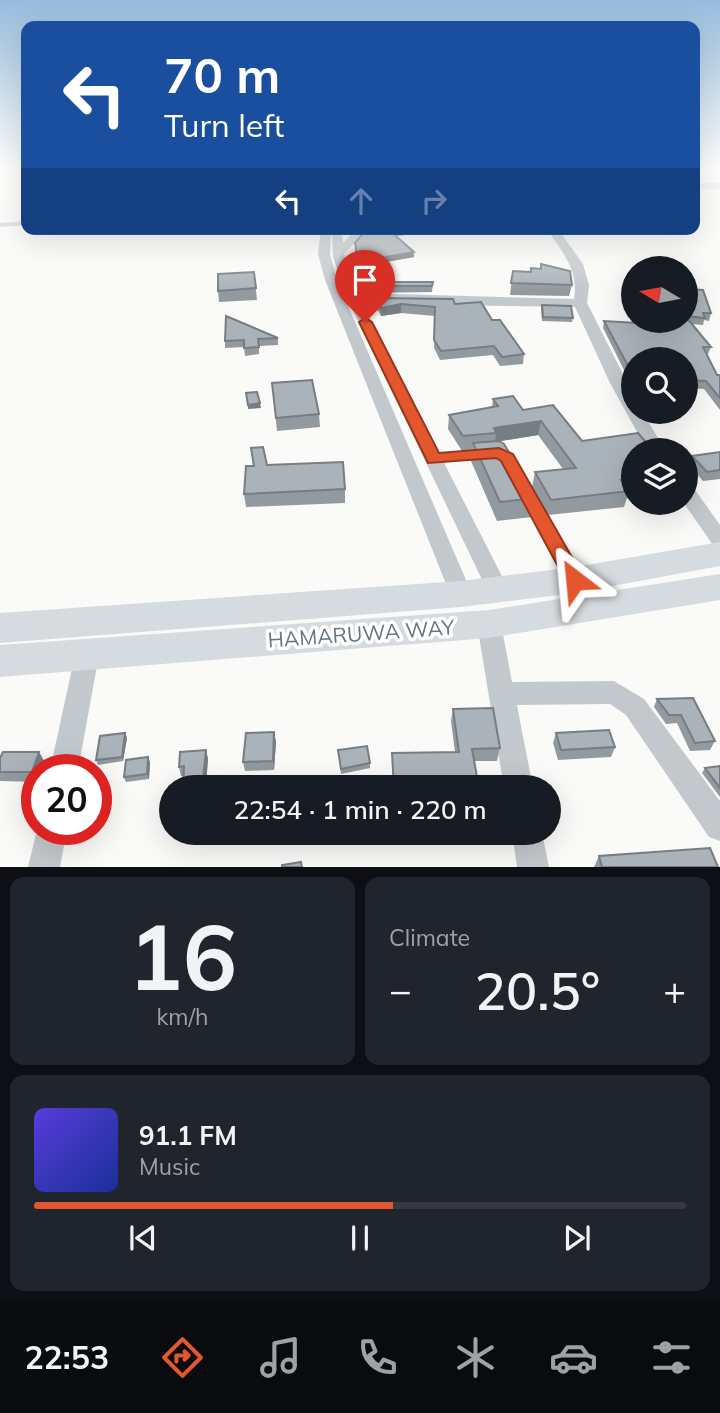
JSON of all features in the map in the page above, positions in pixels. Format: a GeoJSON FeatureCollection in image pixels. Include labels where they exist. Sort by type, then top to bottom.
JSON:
{"type":"FeatureCollection","features":[{"type":"Feature","properties":{"kind":"main road"},"geometry":{"type":"LineString","coordinates":[[0,628],[461,594],[575,580],[720,554]]}},
{"type":"Feature","properties":{"kind":"main road","name":"HAMARUWA WAY"},"geometry":{"type":"LineString","coordinates":[[0,661],[489,624],[720,587]]}},
{"type":"Feature","properties":{"kind":"street"},"geometry":{"type":"LineString","coordinates":[[326,235],[324,254],[331,280],[461,594]]}},
{"type":"Feature","properties":{"kind":"street"},"geometry":{"type":"LineString","coordinates":[[338,235],[339,253],[355,300],[498,590]]}},
{"type":"Feature","properties":{"kind":"street"},"geometry":{"type":"LineString","coordinates":[[339,253],[358,235]]}},
{"type":"Feature","properties":{"kind":"street"},"geometry":{"type":"LineString","coordinates":[[556,235],[577,264],[583,285],[580,303],[618,383],[649,438]]}},
{"type":"Feature","properties":{"kind":"street"},"geometry":{"type":"LineString","coordinates":[[355,300],[395,298],[580,303]]}},
{"type":"Feature","properties":{"kind":"street"},"geometry":{"type":"LineString","coordinates":[[698,509],[720,540]]}},
{"type":"Feature","properties":{"kind":"street"},"geometry":{"type":"LineString","coordinates":[[489,624],[517,775]]}},
{"type":"Feature","properties":{"kind":"street"},"geometry":{"type":"LineString","coordinates":[[67,754],[88,655]]}},
{"type":"Feature","properties":{"kind":"street"},"geometry":{"type":"LineString","coordinates":[[502,694],[614,692],[635,707],[720,827]]}},
{"type":"Feature","properties":{"kind":"street"},"geometry":{"type":"LineString","coordinates":[[44,867],[49,845]]}},
{"type":"Feature","properties":{"kind":"street"},"geometry":{"type":"LineString","coordinates":[[529,845],[533,867]]}},
{"type":"Feature","properties":{"kind":"lane"},"geometry":{"type":"LineString","coordinates":[[0,225],[21,223]]}},
{"type":"Feature","properties":{"kind":"lane"},"geometry":{"type":"LineString","coordinates":[[434,459],[499,453]]}},
{"type":"Feature","properties":{"kind":"lane"},"geometry":{"type":"LineString","coordinates":[[521,482],[575,580]]}},
{"type":"Feature","properties":{"kind":"building"},"geometry":{"type":"Polygon","coordinates":[[[362,235],[395,235],[414,252],[358,262],[355,243],[362,235]]]}},
{"type":"Feature","properties":{"kind":"building"},"geometry":{"type":"Polygon","coordinates":[[[541,264],[570,271],[572,285],[511,283],[513,271],[531,272],[531,268],[541,269],[541,264]]]}},
{"type":"Feature","properties":{"kind":"building"},"geometry":{"type":"Polygon","coordinates":[[[359,265],[375,266],[379,282],[433,282],[432,286],[369,286],[363,283],[359,265]]]}},
{"type":"Feature","properties":{"kind":"building"},"geometry":{"type":"Polygon","coordinates":[[[254,272],[256,288],[218,291],[218,274],[254,272]]]}},
{"type":"Feature","properties":{"kind":"building"},"geometry":{"type":"Polygon","coordinates":[[[698,290],[703,290],[711,313],[703,313],[705,318],[698,317],[698,290]]]}},
{"type":"Feature","properties":{"kind":"building"},"geometry":{"type":"Polygon","coordinates":[[[376,298],[453,299],[455,304],[481,302],[492,320],[500,320],[524,354],[502,357],[494,346],[441,351],[434,340],[435,307],[401,304],[381,308],[376,298]]]}},
{"type":"Feature","properties":{"kind":"building"},"geometry":{"type":"Polygon","coordinates":[[[542,305],[571,306],[573,318],[543,317],[542,305]]]}},
{"type":"Feature","properties":{"kind":"building"},"geometry":{"type":"Polygon","coordinates":[[[226,316],[278,338],[258,339],[259,347],[244,348],[244,340],[225,341],[226,316]]]}},
{"type":"Feature","properties":{"kind":"building"},"geometry":{"type":"Polygon","coordinates":[[[604,321],[621,322],[621,333],[698,331],[711,347],[703,347],[717,375],[720,375],[720,398],[706,381],[698,381],[698,347],[621,347],[621,353],[604,321]]]}},
{"type":"Feature","properties":{"kind":"building"},"geometry":{"type":"Polygon","coordinates":[[[312,380],[319,414],[276,418],[272,383],[312,380]]]}},
{"type":"Feature","properties":{"kind":"building"},"geometry":{"type":"Polygon","coordinates":[[[257,392],[260,403],[248,405],[246,393],[257,392]]]}},
{"type":"Feature","properties":{"kind":"building"},"geometry":{"type":"Polygon","coordinates":[[[513,396],[523,410],[553,405],[582,441],[638,433],[642,438],[621,438],[621,492],[551,500],[535,472],[576,468],[541,421],[494,428],[496,433],[463,436],[449,415],[498,406],[493,399],[513,396]]]}},
{"type":"Feature","properties":{"kind":"building"},"geometry":{"type":"Polygon","coordinates":[[[499,441],[504,444],[536,498],[500,502],[473,443],[499,441]]]}},
{"type":"Feature","properties":{"kind":"building"},"geometry":{"type":"Polygon","coordinates":[[[263,447],[267,465],[343,462],[345,489],[244,494],[246,466],[254,466],[251,448],[263,447]]]}},
{"type":"Feature","properties":{"kind":"building"},"geometry":{"type":"Polygon","coordinates":[[[720,452],[720,470],[707,472],[698,462],[698,455],[720,452]]]}},
{"type":"Feature","properties":{"kind":"building"},"geometry":{"type":"Polygon","coordinates":[[[693,698],[715,741],[695,743],[681,715],[669,715],[657,699],[693,698]]]}},
{"type":"Feature","properties":{"kind":"building"},"geometry":{"type":"Polygon","coordinates":[[[493,708],[500,748],[472,749],[477,775],[393,775],[392,753],[459,752],[453,709],[493,708]]]}},
{"type":"Feature","properties":{"kind":"building"},"geometry":{"type":"Polygon","coordinates":[[[609,730],[615,747],[561,750],[556,733],[609,730]]]}},
{"type":"Feature","properties":{"kind":"building"},"geometry":{"type":"Polygon","coordinates":[[[274,732],[273,761],[243,762],[246,733],[274,732]]]}},
{"type":"Feature","properties":{"kind":"building"},"geometry":{"type":"Polygon","coordinates":[[[125,733],[122,757],[112,758],[112,754],[97,754],[100,736],[125,733]]]}},
{"type":"Feature","properties":{"kind":"building"},"geometry":{"type":"Polygon","coordinates":[[[367,746],[370,763],[341,769],[338,750],[367,746]]]}},
{"type":"Feature","properties":{"kind":"building"},"geometry":{"type":"Polygon","coordinates":[[[206,750],[203,775],[184,775],[184,766],[179,767],[180,752],[206,750]]]}},
{"type":"Feature","properties":{"kind":"building"},"geometry":{"type":"Polygon","coordinates":[[[3,752],[39,752],[21,754],[21,772],[0,772],[3,752]]]}},
{"type":"Feature","properties":{"kind":"building"},"geometry":{"type":"Polygon","coordinates":[[[148,757],[147,774],[124,777],[126,760],[148,757]]]}},
{"type":"Feature","properties":{"kind":"building"},"geometry":{"type":"Polygon","coordinates":[[[720,766],[720,788],[705,768],[720,766]]]}},
{"type":"Feature","properties":{"kind":"building"},"geometry":{"type":"Polygon","coordinates":[[[710,848],[718,867],[602,867],[599,856],[710,848]]]}},
{"type":"Feature","properties":{"kind":"building"},"geometry":{"type":"Polygon","coordinates":[[[301,862],[302,867],[282,867],[282,865],[301,862]]]}},
{"type":"Feature","properties":{"kind":"route"},"geometry":{"type":"LineString","coordinates":[[365,322],[434,459],[499,453],[507,457],[575,580]]}}]}
